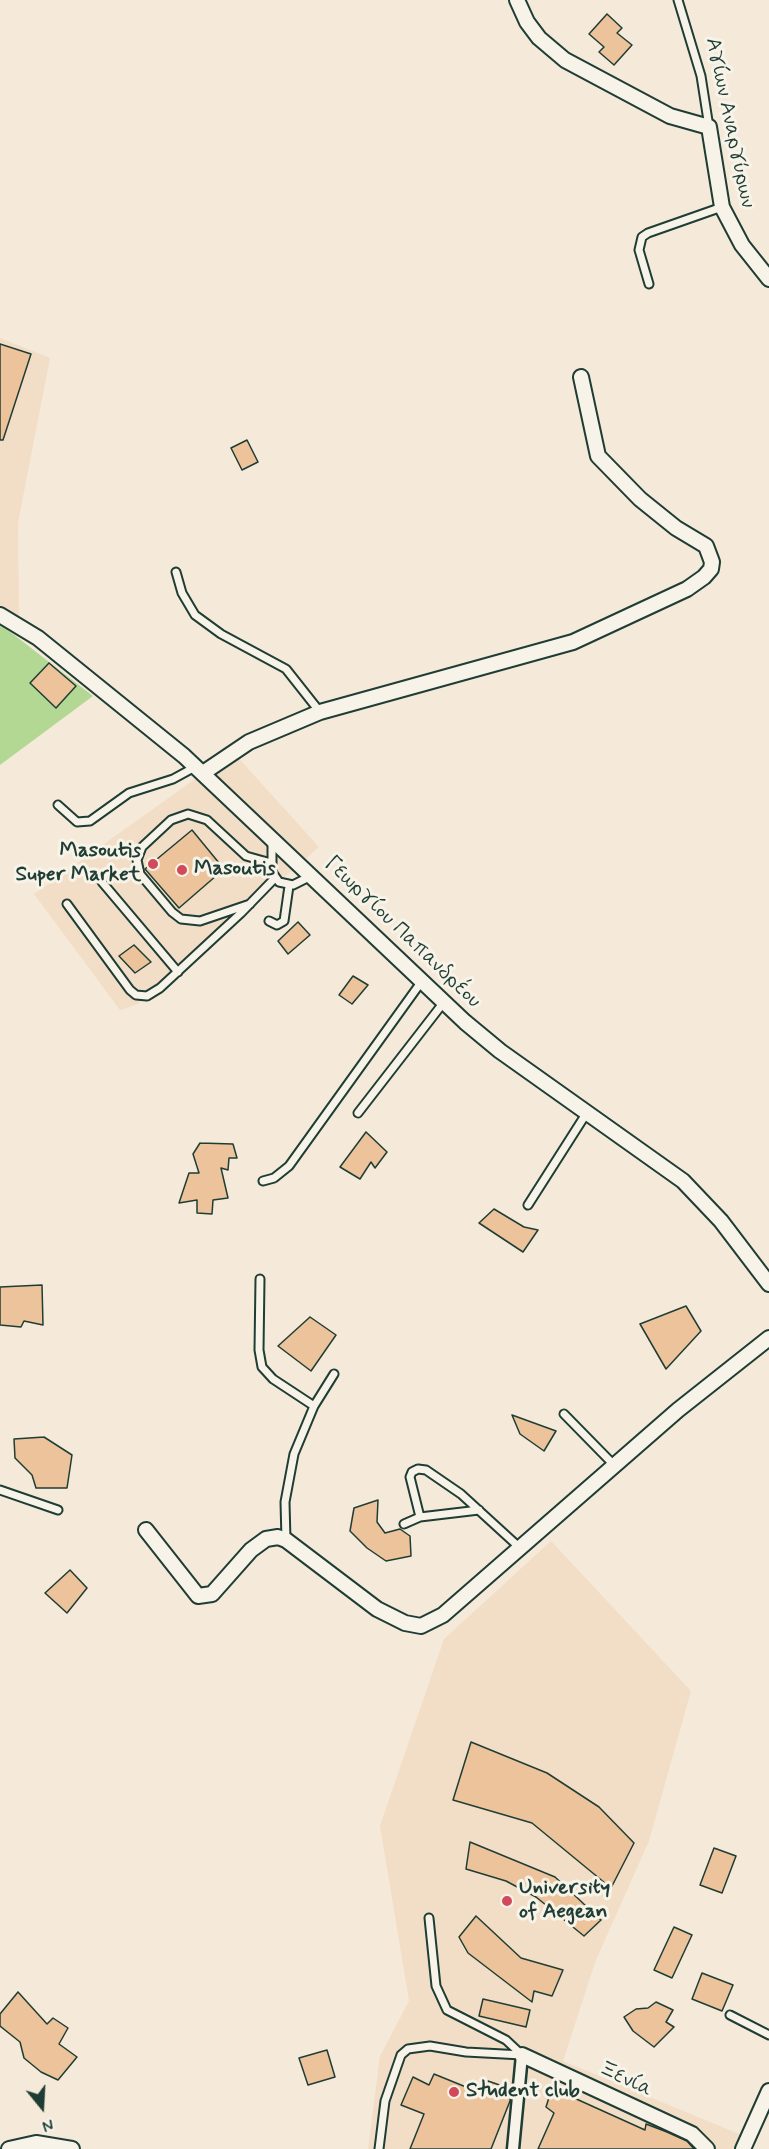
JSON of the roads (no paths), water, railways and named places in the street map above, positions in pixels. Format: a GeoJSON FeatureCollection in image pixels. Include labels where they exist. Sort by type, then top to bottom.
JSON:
{"type":"FeatureCollection","features":[{"type":"Feature","properties":{"kind":"street"},"geometry":{"type":"LineString","coordinates":[[517,0],[527,22],[539,38],[565,60],[670,116],[709,127]]}},
{"type":"Feature","properties":{"kind":"street","name":"Αγίων Αναργύρων"},"geometry":{"type":"LineString","coordinates":[[709,127],[722,207],[742,246],[769,279]]}},
{"type":"Feature","properties":{"kind":"street"},"geometry":{"type":"LineString","coordinates":[[199,770],[249,742],[320,712],[573,642],[687,589],[711,569],[711,556],[705,546],[676,528],[640,499],[598,456],[581,377]]}},
{"type":"Feature","properties":{"kind":"street","name":"Γεωργίου Παπανδρέου"},"geometry":{"type":"LineString","coordinates":[[0,615],[39,639],[199,770],[500,1052],[683,1181],[721,1221],[769,1284]]}},
{"type":"Feature","properties":{"kind":"street"},"geometry":{"type":"LineString","coordinates":[[146,1530],[195,1593],[201,1597],[212,1594],[251,1550],[266,1539],[278,1537],[286,1540],[377,1609],[413,1626],[430,1623],[443,1615],[614,1465],[728,1369],[769,1338]]}},
{"type":"Feature","properties":{"kind":"street"},"geometry":{"type":"LineString","coordinates":[[513,2149],[522,2055]]}},
{"type":"Feature","properties":{"kind":"street","name":"Ξενία"},"geometry":{"type":"LineString","coordinates":[[522,2055],[692,2134],[707,2149]]}},
{"type":"Feature","properties":{"kind":"street"},"geometry":{"type":"LineString","coordinates":[[743,2149],[769,2091]]}},
{"type":"Feature","properties":{"kind":"street"},"geometry":{"type":"LineString","coordinates":[[9,2149],[36,2143],[59,2145],[72,2149]]}},
{"type":"Feature","properties":{"kind":"lane","name":"Αγίων Αναργύρων"},"geometry":{"type":"LineString","coordinates":[[678,0],[700,76],[709,127]]}},
{"type":"Feature","properties":{"kind":"lane"},"geometry":{"type":"LineString","coordinates":[[649,284],[639,250],[642,237],[722,207]]}},
{"type":"Feature","properties":{"kind":"lane"},"geometry":{"type":"LineString","coordinates":[[176,572],[182,593],[195,615],[221,634],[286,669],[320,712]]}},
{"type":"Feature","properties":{"kind":"lane"},"geometry":{"type":"LineString","coordinates":[[58,805],[74,820],[85,823],[98,818],[117,801],[140,788],[199,770]]}},
{"type":"Feature","properties":{"kind":"lane"},"geometry":{"type":"LineString","coordinates":[[250,904],[200,921],[181,919],[172,912],[140,874],[137,860],[142,847],[171,820],[188,814],[207,820],[246,856],[271,863]]}},
{"type":"Feature","properties":{"kind":"lane"},"geometry":{"type":"LineString","coordinates":[[272,838],[271,863],[275,878],[289,886]]}},
{"type":"Feature","properties":{"kind":"lane"},"geometry":{"type":"LineString","coordinates":[[289,886],[311,876]]}},
{"type":"Feature","properties":{"kind":"lane"},"geometry":{"type":"LineString","coordinates":[[67,904],[136,995],[153,994],[275,878]]}},
{"type":"Feature","properties":{"kind":"lane"},"geometry":{"type":"LineString","coordinates":[[102,882],[178,972]]}},
{"type":"Feature","properties":{"kind":"lane"},"geometry":{"type":"LineString","coordinates":[[269,921],[277,925],[284,921],[289,886]]}},
{"type":"Feature","properties":{"kind":"lane"},"geometry":{"type":"LineString","coordinates":[[263,1181],[273,1178],[289,1166],[422,981]]}},
{"type":"Feature","properties":{"kind":"lane"},"geometry":{"type":"LineString","coordinates":[[358,1113],[444,1002]]}},
{"type":"Feature","properties":{"kind":"lane"},"geometry":{"type":"LineString","coordinates":[[528,1204],[586,1114]]}},
{"type":"Feature","properties":{"kind":"lane"},"geometry":{"type":"LineString","coordinates":[[260,1279],[259,1350],[262,1367],[273,1379],[314,1406]]}},
{"type":"Feature","properties":{"kind":"lane"},"geometry":{"type":"LineString","coordinates":[[286,1540],[288,1482],[294,1454],[314,1406],[334,1374]]}},
{"type":"Feature","properties":{"kind":"lane"},"geometry":{"type":"LineString","coordinates":[[564,1414],[614,1465]]}},
{"type":"Feature","properties":{"kind":"lane"},"geometry":{"type":"LineString","coordinates":[[420,1517],[410,1477],[412,1472],[418,1469],[436,1476],[479,1510],[519,1547]]}},
{"type":"Feature","properties":{"kind":"lane"},"geometry":{"type":"LineString","coordinates":[[0,1490],[58,1510]]}},
{"type":"Feature","properties":{"kind":"lane"},"geometry":{"type":"LineString","coordinates":[[404,1524],[420,1517],[479,1510]]}},
{"type":"Feature","properties":{"kind":"lane"},"geometry":{"type":"LineString","coordinates":[[429,1918],[436,1986],[447,2010],[506,2040],[522,2055]]}},
{"type":"Feature","properties":{"kind":"lane"},"geometry":{"type":"LineString","coordinates":[[730,2015],[769,2035]]}},
{"type":"Feature","properties":{"kind":"lane"},"geometry":{"type":"LineString","coordinates":[[379,2149],[385,2101],[401,2055],[408,2049],[430,2046],[466,2052],[522,2055]]}},
{"type":"Feature","properties":{"kind":"place","name":"Masoutis Super Market"},"geometry":{"type":"Point","coordinates":[153,864]}},
{"type":"Feature","properties":{"kind":"place","name":"Masoutis"},"geometry":{"type":"Point","coordinates":[182,870]}},
{"type":"Feature","properties":{"kind":"place","name":"University of Aegean"},"geometry":{"type":"Point","coordinates":[507,1901]}},
{"type":"Feature","properties":{"kind":"place","name":"Student club"},"geometry":{"type":"Point","coordinates":[454,2092]}}]}
